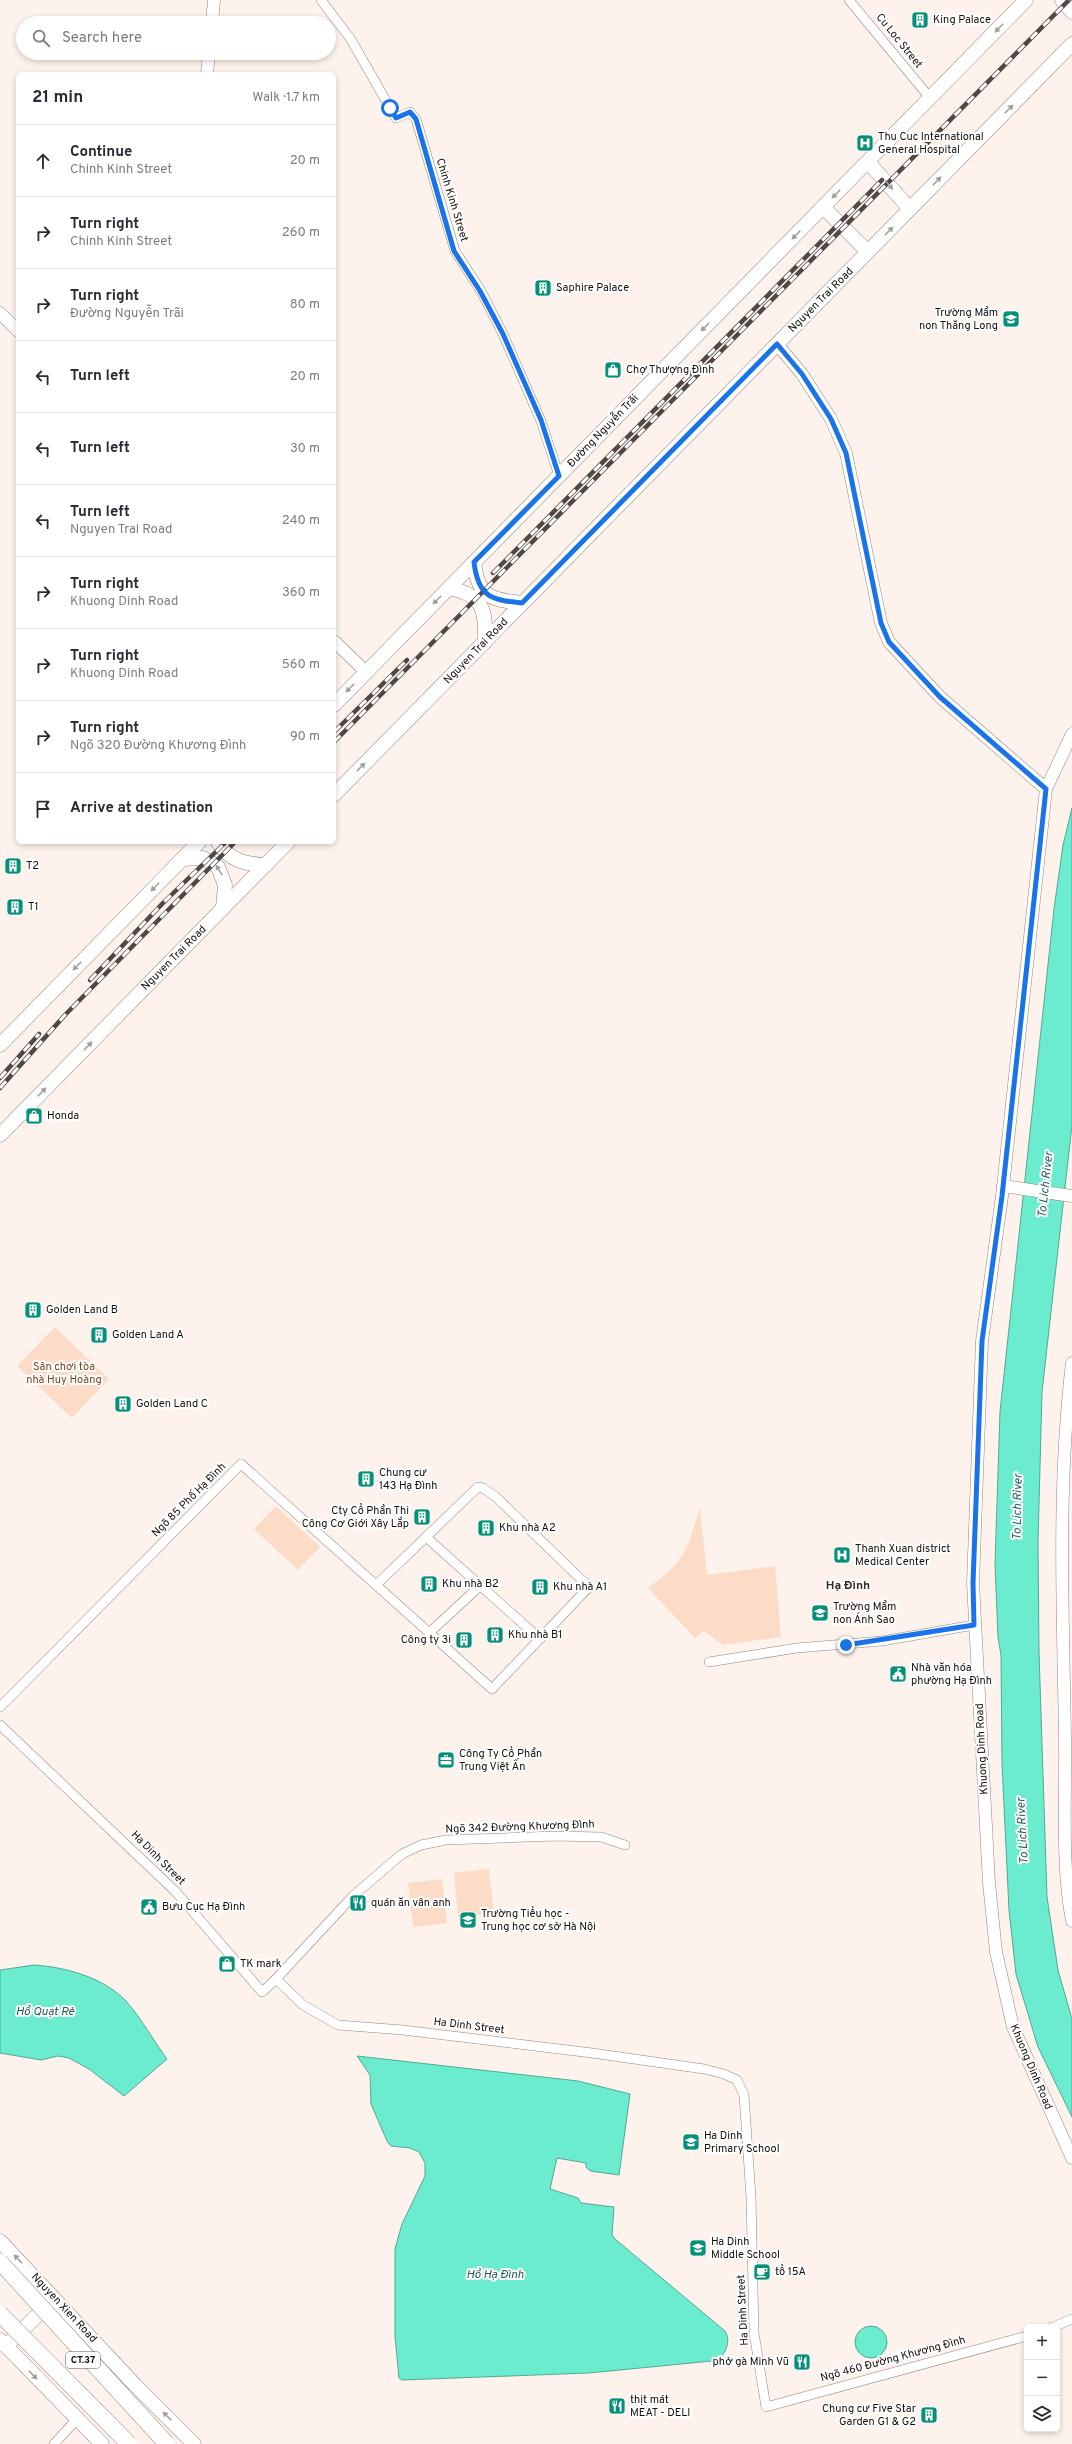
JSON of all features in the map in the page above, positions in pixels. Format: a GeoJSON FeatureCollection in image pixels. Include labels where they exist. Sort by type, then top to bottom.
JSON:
{"type":"FeatureCollection","features":[{"type":"Feature","properties":{"kind":"highway"},"geometry":{"type":"LineString","coordinates":[[0,2262],[167,2444]]}},
{"type":"Feature","properties":{"kind":"highway","name":"CT.37"},"geometry":{"type":"LineString","coordinates":[[0,2276],[167,2444]]}},
{"type":"Feature","properties":{"kind":"highway","name":"CT.37"},"geometry":{"type":"LineString","coordinates":[[0,2314],[128,2444]]}},
{"type":"Feature","properties":{"kind":"highway"},"geometry":{"type":"LineString","coordinates":[[0,2325],[128,2444]]}},
{"type":"Feature","properties":{"kind":"main road"},"geometry":{"type":"LineString","coordinates":[[213,16],[214,0]]}},
{"type":"Feature","properties":{"kind":"main road"},"geometry":{"type":"LineString","coordinates":[[868,252],[823,207],[1026,0]]}},
{"type":"Feature","properties":{"kind":"main road"},"geometry":{"type":"LineString","coordinates":[[1062,0],[1072,12]]}},
{"type":"Feature","properties":{"kind":"main road","name":"Nguyen Trai Road"},"geometry":{"type":"LineString","coordinates":[[336,793],[1072,44]]}},
{"type":"Feature","properties":{"kind":"main road"},"geometry":{"type":"LineString","coordinates":[[207,72],[208,60]]}},
{"type":"Feature","properties":{"kind":"main road"},"geometry":{"type":"LineString","coordinates":[[868,162],[910,209]]}},
{"type":"Feature","properties":{"kind":"main road","name":"Đường Nguyễn Trãi"},"geometry":{"type":"LineString","coordinates":[[366,672],[823,207]]}},
{"type":"Feature","properties":{"kind":"main road"},"geometry":{"type":"LineString","coordinates":[[0,313],[16,329]]}},
{"type":"Feature","properties":{"kind":"main road"},"geometry":{"type":"LineString","coordinates":[[777,344],[802,374],[831,419],[846,453],[879,616],[889,642],[940,697],[1046,789]]}},
{"type":"Feature","properties":{"kind":"main road"},"geometry":{"type":"LineString","coordinates":[[474,562],[478,585],[493,598],[522,603]]}},
{"type":"Feature","properties":{"kind":"main road"},"geometry":{"type":"LineString","coordinates":[[449,588],[469,593],[478,601],[486,620],[485,642]]}},
{"type":"Feature","properties":{"kind":"main road"},"geometry":{"type":"LineString","coordinates":[[336,643],[366,672],[336,703]]}},
{"type":"Feature","properties":{"kind":"main road","name":"Khuong Dinh Road"},"geometry":{"type":"LineString","coordinates":[[1072,734],[1046,789],[1009,1186],[982,1341],[973,1583],[974,1625],[980,1705],[989,1883],[999,1968],[1013,2027],[1072,2158]]}},
{"type":"Feature","properties":{"kind":"main road"},"geometry":{"type":"LineString","coordinates":[[0,1045],[197,844]]}},
{"type":"Feature","properties":{"kind":"main road"},"geometry":{"type":"LineString","coordinates":[[220,844],[233,858],[244,864],[266,865]]}},
{"type":"Feature","properties":{"kind":"main road","name":"Nguyen Trai Road"},"geometry":{"type":"LineString","coordinates":[[0,1135],[286,844]]}},
{"type":"Feature","properties":{"kind":"main road"},"geometry":{"type":"LineString","coordinates":[[182,860],[203,858],[218,867],[225,885],[223,908]]}},
{"type":"Feature","properties":{"kind":"main road"},"geometry":{"type":"LineString","coordinates":[[1009,1186],[1072,1196]]}},
{"type":"Feature","properties":{"kind":"main road"},"geometry":{"type":"LineString","coordinates":[[1072,1363],[1062,1489],[1069,1763],[1068,1879],[1072,1920]]}},
{"type":"Feature","properties":{"kind":"main road","name":"Nguyen Xien Road"},"geometry":{"type":"LineString","coordinates":[[0,2241],[135,2385],[194,2444]]}},
{"type":"Feature","properties":{"kind":"main road"},"geometry":{"type":"LineString","coordinates":[[55,2298],[16,2336],[3,2343],[76,2420],[102,2444]]}},
{"type":"Feature","properties":{"kind":"main road"},"geometry":{"type":"LineString","coordinates":[[0,2320],[122,2444]]}},
{"type":"Feature","properties":{"kind":"street","name":"Chinh Kinh Street"},"geometry":{"type":"LineString","coordinates":[[321,0],[333,16]]}},
{"type":"Feature","properties":{"kind":"street","name":"Cu Loc Street"},"geometry":{"type":"LineString","coordinates":[[849,0],[930,98]]}},
{"type":"Feature","properties":{"kind":"street","name":"Chinh Kinh Street"},"geometry":{"type":"LineString","coordinates":[[336,20],[350,38],[396,118],[410,112],[416,119],[454,251],[480,291],[503,334],[541,420],[559,476]]}},
{"type":"Feature","properties":{"kind":"street","name":"Ngõ 85 Phố Hạ Đình"},"geometry":{"type":"LineString","coordinates":[[0,1707],[241,1464],[430,1632],[492,1690],[540,1639]]}},
{"type":"Feature","properties":{"kind":"street"},"geometry":{"type":"LineString","coordinates":[[376,1585],[478,1487],[483,1488],[496,1497],[589,1587],[540,1639],[426,1537]]}},
{"type":"Feature","properties":{"kind":"street"},"geometry":{"type":"LineString","coordinates":[[430,1632],[481,1585]]}},
{"type":"Feature","properties":{"kind":"street"},"geometry":{"type":"LineString","coordinates":[[710,1662],[796,1648],[882,1641],[974,1625]]}},
{"type":"Feature","properties":{"kind":"street","name":"Ha Dinh Street"},"geometry":{"type":"LineString","coordinates":[[0,1725],[176,1892],[262,1992],[276,1979],[303,2005],[338,2025],[403,2030],[592,2053],[704,2069],[724,2074],[737,2080],[744,2095],[750,2181],[754,2333],[766,2407]]}},
{"type":"Feature","properties":{"kind":"street","name":"Ngõ 342 Đường Khương Đình"},"geometry":{"type":"LineString","coordinates":[[276,1979],[353,1896],[402,1854],[421,1845],[446,1840],[555,1836],[601,1837],[625,1845]]}},
{"type":"Feature","properties":{"kind":"street"},"geometry":{"type":"LineString","coordinates":[[1060,2324],[1072,2319]]}},
{"type":"Feature","properties":{"kind":"street","name":"Ngõ 460 Đường Khương Đình"},"geometry":{"type":"LineString","coordinates":[[766,2407],[1024,2337]]}},
{"type":"Feature","properties":{"kind":"street"},"geometry":{"type":"LineString","coordinates":[[54,2444],[76,2420]]}},
{"type":"Feature","properties":{"kind":"green space","name":"Sân chơi tòa nhà Huy Hoàng"},"geometry":{"type":"Polygon","coordinates":[[[55,1327],[109,1379],[72,1418],[17,1366],[55,1327]]]}},
{"type":"Feature","properties":{"kind":"green space"},"geometry":{"type":"Polygon","coordinates":[[[276,1506],[320,1547],[298,1570],[254,1529],[276,1506]]]}},
{"type":"Feature","properties":{"kind":"green space"},"geometry":{"type":"Polygon","coordinates":[[[700,1508],[707,1575],[775,1566],[781,1637],[723,1645],[704,1631],[695,1638],[648,1588],[661,1579],[683,1554],[700,1508]]]}},
{"type":"Feature","properties":{"kind":"green space"},"geometry":{"type":"Polygon","coordinates":[[[489,1869],[494,1913],[458,1917],[454,1873],[489,1869]]]}},
{"type":"Feature","properties":{"kind":"green space"},"geometry":{"type":"Polygon","coordinates":[[[442,1879],[447,1923],[413,1927],[408,1883],[442,1879]]]}},
{"type":"Feature","properties":{"kind":"water","name":"To Lich River"},"geometry":{"type":"Polygon","coordinates":[[[1072,808],[1072,1125],[1042,1392],[1038,1541],[1039,1652],[1047,1897],[1058,1970],[1072,2019],[1072,2117],[1038,2047],[1016,1974],[1009,1910],[1002,1764],[1001,1655],[998,1637],[995,1564],[1000,1412],[1054,909],[1063,845],[1072,808]]]}},
{"type":"Feature","properties":{"kind":"water","name":"Hồ Quạt Rẻ"},"geometry":{"type":"Polygon","coordinates":[[[34,1965],[58,1968],[83,1975],[117,1993],[126,2001],[142,2022],[167,2059],[124,2096],[89,2069],[69,2058],[58,2056],[41,2060],[0,2053],[0,1970],[34,1965]]]}},
{"type":"Feature","properties":{"kind":"water","name":"Hồ Hạ Đình"},"geometry":{"type":"Polygon","coordinates":[[[357,2056],[578,2081],[630,2094],[619,2175],[590,2171],[586,2167],[586,2163],[557,2158],[550,2189],[578,2198],[581,2203],[614,2207],[612,2235],[615,2239],[725,2331],[728,2340],[724,2353],[717,2360],[712,2361],[589,2373],[402,2380],[399,2378],[395,2336],[395,2249],[402,2224],[425,2176],[425,2163],[419,2152],[410,2148],[391,2146],[387,2141],[371,2104],[370,2075],[357,2056]]]}},
{"type":"Feature","properties":{"kind":"water"},"geometry":{"type":"Polygon","coordinates":[[[871,2326],[880,2329],[884,2333],[887,2342],[884,2351],[880,2355],[871,2358],[862,2355],[858,2351],[855,2342],[858,2333],[862,2329],[871,2326]]]}},
{"type":"Feature","properties":{"kind":"railway"},"geometry":{"type":"LineString","coordinates":[[336,740],[1069,0]]}},
{"type":"Feature","properties":{"kind":"railway"},"geometry":{"type":"LineString","coordinates":[[493,573],[882,180]]}},
{"type":"Feature","properties":{"kind":"railway"},"geometry":{"type":"LineString","coordinates":[[336,730],[407,660]]}},
{"type":"Feature","properties":{"kind":"railway"},"geometry":{"type":"LineString","coordinates":[[90,980],[163,903],[224,844]]}},
{"type":"Feature","properties":{"kind":"railway"},"geometry":{"type":"LineString","coordinates":[[0,1088],[65,1015],[233,844]]}},
{"type":"Feature","properties":{"kind":"railway"},"geometry":{"type":"LineString","coordinates":[[0,1078],[39,1034]]}},
{"type":"Feature","properties":{"kind":"place","name":"King Palace"},"geometry":{"type":"Point","coordinates":[920,20]}},
{"type":"Feature","properties":{"kind":"place","name":"Thu Cuc International General Hospital"},"geometry":{"type":"Point","coordinates":[865,143]}},
{"type":"Feature","properties":{"kind":"place","name":"Saphire Palace"},"geometry":{"type":"Point","coordinates":[543,288]}},
{"type":"Feature","properties":{"kind":"place","name":"Trường Mầm non Thăng Long"},"geometry":{"type":"Point","coordinates":[1011,319]}},
{"type":"Feature","properties":{"kind":"place","name":"Chợ Thượng Đình"},"geometry":{"type":"Point","coordinates":[613,370]}},
{"type":"Feature","properties":{"kind":"place","name":"T2"},"geometry":{"type":"Point","coordinates":[13,866]}},
{"type":"Feature","properties":{"kind":"place","name":"T1"},"geometry":{"type":"Point","coordinates":[15,907]}},
{"type":"Feature","properties":{"kind":"place","name":"Honda"},"geometry":{"type":"Point","coordinates":[34,1116]}},
{"type":"Feature","properties":{"kind":"place","name":"Golden Land B"},"geometry":{"type":"Point","coordinates":[33,1310]}},
{"type":"Feature","properties":{"kind":"place","name":"Golden Land A"},"geometry":{"type":"Point","coordinates":[99,1335]}},
{"type":"Feature","properties":{"kind":"place","name":"Golden Land C"},"geometry":{"type":"Point","coordinates":[123,1404]}},
{"type":"Feature","properties":{"kind":"place","name":"Chung cư 143 Hạ Đình"},"geometry":{"type":"Point","coordinates":[366,1479]}},
{"type":"Feature","properties":{"kind":"place","name":"Cty Cổ Phần Thi Công Cơ Giới Xây Lắp"},"geometry":{"type":"Point","coordinates":[422,1517]}},
{"type":"Feature","properties":{"kind":"place","name":"Khu nhà A2"},"geometry":{"type":"Point","coordinates":[486,1528]}},
{"type":"Feature","properties":{"kind":"place","name":"Thanh Xuan district Medical Center"},"geometry":{"type":"Point","coordinates":[842,1555]}},
{"type":"Feature","properties":{"kind":"place","name":"Khu nhà B2"},"geometry":{"type":"Point","coordinates":[429,1584]}},
{"type":"Feature","properties":{"kind":"place","name":"Khu nhà A1"},"geometry":{"type":"Point","coordinates":[540,1587]}},
{"type":"Feature","properties":{"kind":"place","name":"Trường Mầm non Ánh Sao"},"geometry":{"type":"Point","coordinates":[820,1613]}},
{"type":"Feature","properties":{"kind":"place","name":"Khu nhà B1"},"geometry":{"type":"Point","coordinates":[495,1635]}},
{"type":"Feature","properties":{"kind":"place","name":"Công ty 3i"},"geometry":{"type":"Point","coordinates":[464,1640]}},
{"type":"Feature","properties":{"kind":"place","name":"Nhà văn hóa phường Hạ Đình"},"geometry":{"type":"Point","coordinates":[898,1674]}},
{"type":"Feature","properties":{"kind":"place","name":"Công Ty Cổ Phần Trung Việt Ấn"},"geometry":{"type":"Point","coordinates":[446,1760]}},
{"type":"Feature","properties":{"kind":"place","name":"quán ăn vân anh"},"geometry":{"type":"Point","coordinates":[358,1903]}},
{"type":"Feature","properties":{"kind":"place","name":"Bưu Cục Hạ Đình"},"geometry":{"type":"Point","coordinates":[149,1907]}},
{"type":"Feature","properties":{"kind":"place","name":"Trường Tiểu học - Trung học cơ sở Hà Nội"},"geometry":{"type":"Point","coordinates":[468,1920]}},
{"type":"Feature","properties":{"kind":"place","name":"TK mark"},"geometry":{"type":"Point","coordinates":[227,1964]}},
{"type":"Feature","properties":{"kind":"place","name":"Ha Dinh Primary School"},"geometry":{"type":"Point","coordinates":[691,2142]}},
{"type":"Feature","properties":{"kind":"place","name":"Ha Dinh Middle School"},"geometry":{"type":"Point","coordinates":[698,2248]}},
{"type":"Feature","properties":{"kind":"place","name":"tổ 15A"},"geometry":{"type":"Point","coordinates":[762,2272]}},
{"type":"Feature","properties":{"kind":"place","name":"phở gà Minh Vũ"},"geometry":{"type":"Point","coordinates":[802,2362]}},
{"type":"Feature","properties":{"kind":"place","name":"thịt mát MEAT - DELI"},"geometry":{"type":"Point","coordinates":[617,2406]}},
{"type":"Feature","properties":{"kind":"place","name":"Chung cư Five Star Garden G1 & G2"},"geometry":{"type":"Point","coordinates":[929,2415]}},
{"type":"Feature","properties":{"kind":"district","name":"Hạ Đình"},"geometry":{"type":"Point","coordinates":[848,1586]}},
{"type":"Feature","properties":{"kind":"route"},"geometry":{"type":"LineString","coordinates":[[390,108],[396,118],[410,112],[416,119],[454,251],[480,291],[503,334],[541,420],[559,476],[474,562],[478,585],[493,598],[503,601],[522,603],[777,344],[802,374],[831,419],[846,453],[874,594],[881,623],[889,642],[940,697],[1046,789],[1012,1114],[982,1341],[973,1583],[974,1625],[882,1641],[846,1645]]}}]}
